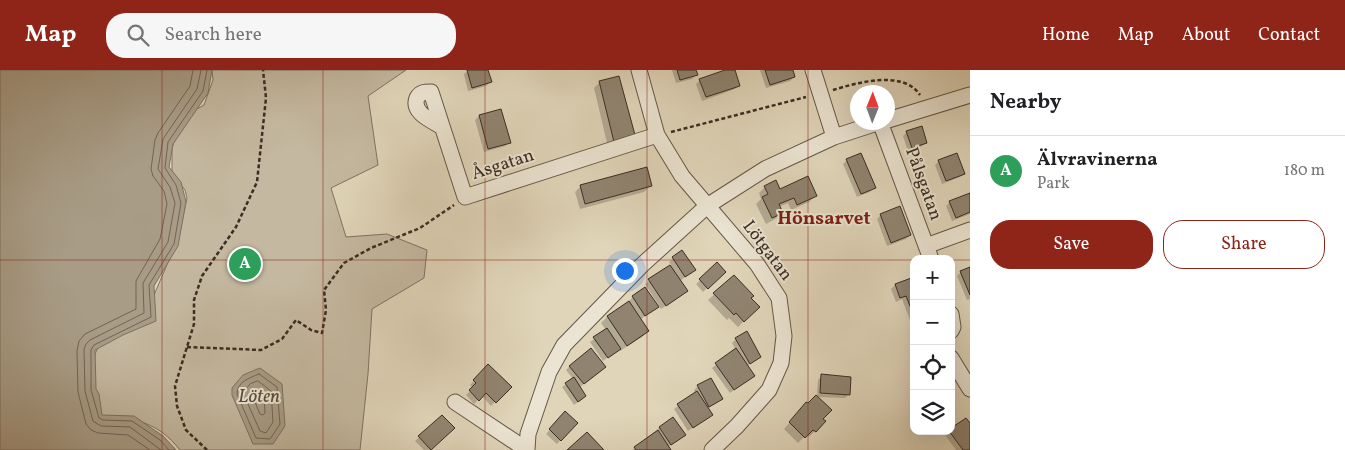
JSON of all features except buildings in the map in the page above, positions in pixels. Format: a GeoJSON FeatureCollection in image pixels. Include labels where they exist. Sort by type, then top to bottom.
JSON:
{"type":"FeatureCollection","features":[{"type":"Feature","properties":{"kind":"street","name":"Lötgatan"},"geometry":{"type":"LineString","coordinates":[[639,70],[657,135],[682,176],[757,264],[779,298],[784,336],[781,363],[769,390],[737,426],[712,450]]}},
{"type":"Feature","properties":{"kind":"street"},"geometry":{"type":"LineString","coordinates":[[813,70],[834,137]]}},
{"type":"Feature","properties":{"kind":"street","name":"Åsgatan"},"geometry":{"type":"LineString","coordinates":[[431,92],[464,197],[657,135]]}},
{"type":"Feature","properties":{"kind":"street"},"geometry":{"type":"LineString","coordinates":[[895,118],[970,95]]}},
{"type":"Feature","properties":{"kind":"street"},"geometry":{"type":"LineString","coordinates":[[527,450],[528,434],[549,372],[564,345],[642,265],[707,206],[765,169],[834,137],[855,130]]}},
{"type":"Feature","properties":{"kind":"street","name":"Pålsgatan"},"geometry":{"type":"LineString","coordinates":[[883,130],[928,252]]}},
{"type":"Feature","properties":{"kind":"street"},"geometry":{"type":"LineString","coordinates":[[928,252],[970,230]]}},
{"type":"Feature","properties":{"kind":"street"},"geometry":{"type":"LineString","coordinates":[[955,365],[970,389]]}},
{"type":"Feature","properties":{"kind":"street"},"geometry":{"type":"LineString","coordinates":[[455,402],[527,450]]}},
{"type":"Feature","properties":{"kind":"path"},"geometry":{"type":"LineString","coordinates":[[206,450],[186,430],[177,406],[175,386],[194,324],[194,300],[202,276],[236,227],[257,182],[266,98],[263,70]]}},
{"type":"Feature","properties":{"kind":"path"},"geometry":{"type":"LineString","coordinates":[[657,135],[879,77],[897,76],[910,82],[918,90],[927,108]]}},
{"type":"Feature","properties":{"kind":"path"},"geometry":{"type":"LineString","coordinates":[[187,347],[261,350],[282,338],[296,320],[310,330],[322,333],[326,310],[324,290],[344,263],[370,248],[420,228],[464,197]]}},
{"type":"Feature","properties":{"kind":"shaded area"},"geometry":{"type":"Polygon","coordinates":[[[212,70],[406,70],[368,96],[378,165],[331,188],[346,237],[387,234],[427,250],[424,278],[372,309],[368,374],[360,450],[180,450],[163,433],[145,423],[125,418],[101,416],[89,395],[95,354],[99,345],[154,295],[178,239],[187,198],[185,190],[172,174],[172,149],[179,119],[204,105],[213,80],[212,70]]]}},
{"type":"Feature","properties":{"kind":"water"},"geometry":{"type":"Polygon","coordinates":[[[0,70],[212,70],[208,93],[173,144],[169,167],[181,182],[186,202],[178,246],[154,286],[156,321],[123,335],[95,350],[96,389],[99,394],[102,415],[134,416],[163,436],[176,450],[0,450],[0,70]]]}},
{"type":"Feature","properties":{"kind":"water","name":"Löten"},"geometry":{"type":"Polygon","coordinates":[[[260,368],[282,384],[285,426],[273,444],[253,444],[232,395],[232,388],[243,375],[260,368]]]}},
{"type":"Feature","properties":{"kind":"place","name":"Älvravinerna"},"geometry":{"type":"Point","coordinates":[245,264]}},
{"type":"Feature","properties":{"kind":"district","name":"Hönsarvet"},"geometry":{"type":"Point","coordinates":[824,219]}}]}
